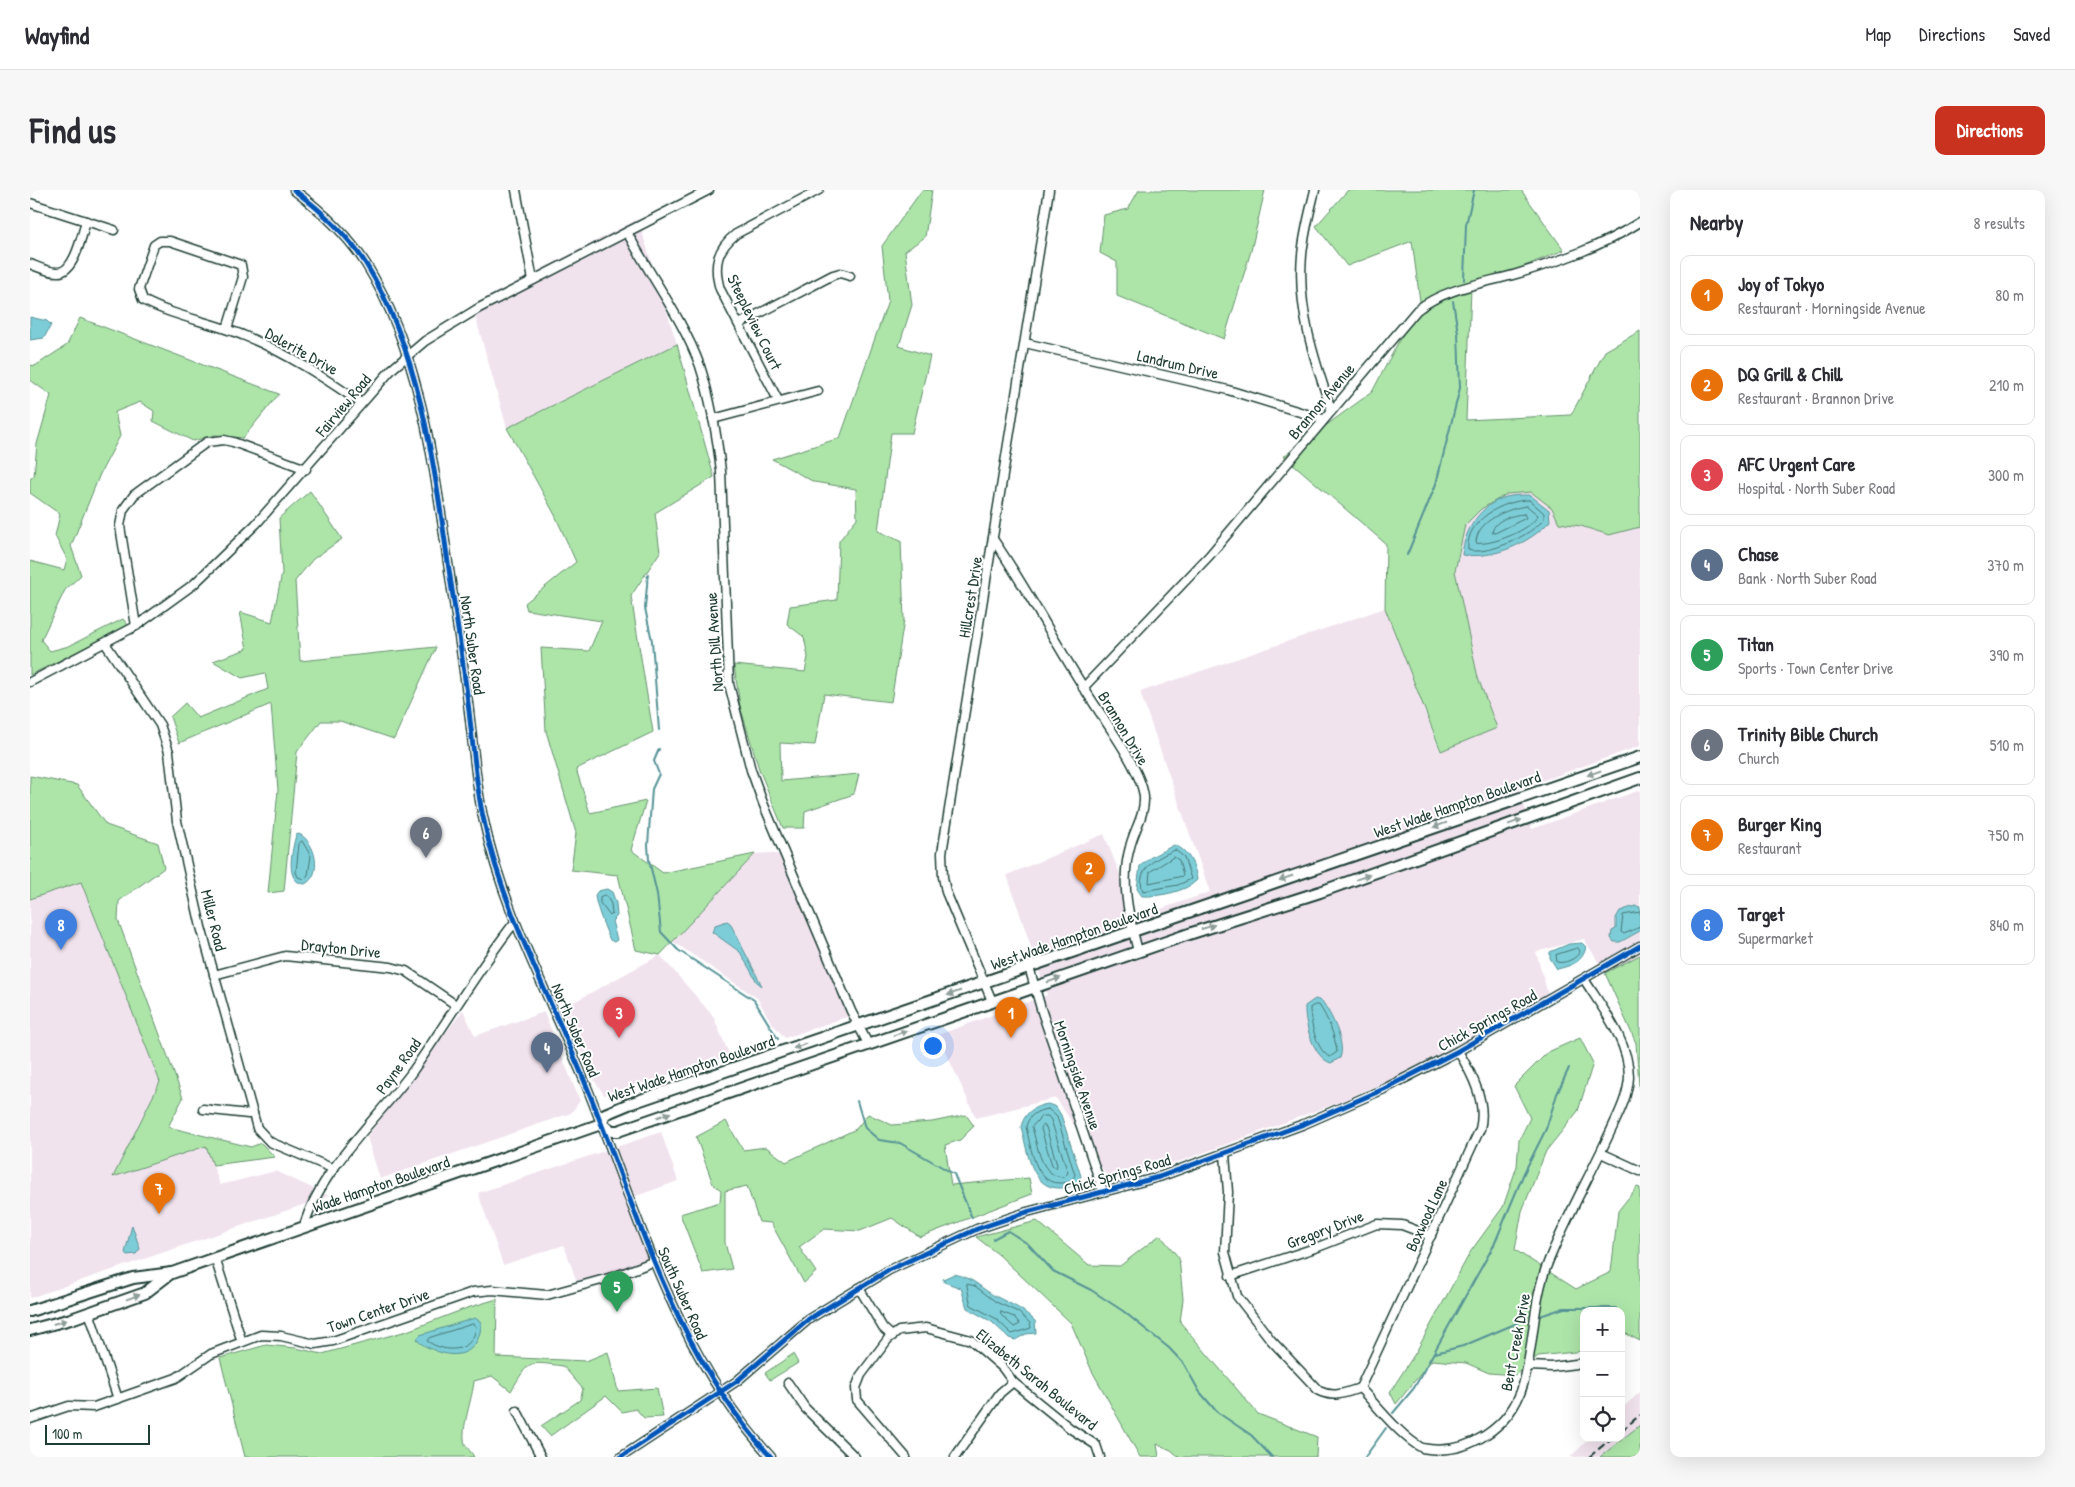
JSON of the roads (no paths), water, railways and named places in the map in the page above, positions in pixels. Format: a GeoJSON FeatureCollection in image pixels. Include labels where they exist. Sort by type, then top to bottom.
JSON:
{"type":"FeatureCollection","features":[{"type":"Feature","properties":{"kind":"main road","name":"West Wade Hampton Boulevard"},"geometry":{"type":"LineString","coordinates":[[1640,757],[629,1104],[605,1114],[601,1124],[612,1131],[618,1131],[1138,951],[1320,892],[1640,778]]}},
{"type":"Feature","properties":{"kind":"main road","name":"Wade Hampton Boulevard"},"geometry":{"type":"LineString","coordinates":[[30,1311],[133,1278],[172,1272],[215,1258],[601,1124]]}},
{"type":"Feature","properties":{"kind":"main road","name":"Wade Hampton Boulevard"},"geometry":{"type":"LineString","coordinates":[[30,1330],[145,1293],[172,1272]]}},
{"type":"Feature","properties":{"kind":"street","name":"North Suber Road"},"geometry":{"type":"LineString","coordinates":[[294,190],[324,214],[355,247],[377,284],[407,357],[422,407],[440,503],[482,814],[497,874],[515,922],[601,1124]]}},
{"type":"Feature","properties":{"kind":"street"},"geometry":{"type":"LineString","coordinates":[[516,190],[528,263],[533,280]]}},
{"type":"Feature","properties":{"kind":"street","name":"Fairview Road"},"geometry":{"type":"LineString","coordinates":[[30,682],[136,626],[176,599],[211,569],[306,469],[361,403],[407,357],[455,322],[709,190]]}},
{"type":"Feature","properties":{"kind":"street","name":"Steepleview Court"},"geometry":{"type":"LineString","coordinates":[[778,400],[718,282],[718,254],[725,243],[736,234],[819,190]]}},
{"type":"Feature","properties":{"kind":"street","name":"Hillcrest Drive"},"geometry":{"type":"LineString","coordinates":[[992,1001],[946,892],[942,863],[1049,190]]}},
{"type":"Feature","properties":{"kind":"street"},"geometry":{"type":"LineString","coordinates":[[1315,190],[1302,254],[1303,301],[1311,347],[1331,409]]}},
{"type":"Feature","properties":{"kind":"street"},"geometry":{"type":"LineString","coordinates":[[30,203],[114,230]]}},
{"type":"Feature","properties":{"kind":"street"},"geometry":{"type":"LineString","coordinates":[[30,264],[55,272],[67,270],[72,263],[86,221]]}},
{"type":"Feature","properties":{"kind":"street","name":"Brannon Avenue"},"geometry":{"type":"LineString","coordinates":[[1083,688],[1209,556],[1406,322],[1429,302],[1452,291],[1565,259],[1612,239],[1640,222]]}},
{"type":"Feature","properties":{"kind":"street","name":"North Dill Avenue"},"geometry":{"type":"LineString","coordinates":[[628,232],[690,345],[699,366],[713,419],[721,471],[728,669],[734,709],[760,795],[852,1011],[868,1044]]}},
{"type":"Feature","properties":{"kind":"street","name":"Dolerite Drive"},"geometry":{"type":"LineString","coordinates":[[227,329],[243,277],[240,265],[170,240],[164,240],[156,244],[139,289],[141,297],[149,303],[227,329],[296,360],[361,403]]}},
{"type":"Feature","properties":{"kind":"street"},"geometry":{"type":"LineString","coordinates":[[739,324],[833,275],[850,276]]}},
{"type":"Feature","properties":{"kind":"street","name":"Landrum Drive"},"geometry":{"type":"LineString","coordinates":[[1025,343],[1228,390],[1323,419]]}},
{"type":"Feature","properties":{"kind":"street"},"geometry":{"type":"LineString","coordinates":[[713,419],[778,400],[818,391]]}},
{"type":"Feature","properties":{"kind":"street"},"geometry":{"type":"LineString","coordinates":[[136,626],[120,526],[123,510],[134,495],[199,446],[214,440],[233,442],[306,469]]}},
{"type":"Feature","properties":{"kind":"street","name":"Brannon Drive"},"geometry":{"type":"LineString","coordinates":[[993,539],[1044,619],[1083,688],[1116,737],[1143,791],[1143,812],[1130,845],[1125,870],[1127,910],[1138,951]]}},
{"type":"Feature","properties":{"kind":"street","name":"Miller Road"},"geometry":{"type":"LineString","coordinates":[[105,643],[160,725],[166,738],[177,821],[214,975],[258,1128],[266,1139],[334,1169]]}},
{"type":"Feature","properties":{"kind":"street","name":"Payne Road"},"geometry":{"type":"LineString","coordinates":[[304,1226],[307,1215],[334,1169],[411,1073],[456,1005],[515,922]]}},
{"type":"Feature","properties":{"kind":"street","name":"Chick Springs Road"},"geometry":{"type":"LineString","coordinates":[[621,1457],[721,1392],[809,1319],[859,1288],[962,1235],[1027,1212],[1159,1177],[1268,1139],[1384,1089],[1458,1051],[1640,946]]}},
{"type":"Feature","properties":{"kind":"street","name":"Drayton Drive"},"geometry":{"type":"LineString","coordinates":[[214,975],[285,956],[391,967],[406,971],[456,1005]]}},
{"type":"Feature","properties":{"kind":"street","name":"Morningside Avenue"},"geometry":{"type":"LineString","coordinates":[[1029,967],[1034,987],[1103,1191]]}},
{"type":"Feature","properties":{"kind":"street","name":"Bent Creek Drive"},"geometry":{"type":"LineString","coordinates":[[1360,1388],[1416,1444],[1434,1453],[1455,1455],[1478,1446],[1504,1423],[1518,1399],[1528,1366],[1535,1306],[1544,1274],[1626,1095],[1628,1068],[1624,1051],[1615,1030],[1584,979]]}},
{"type":"Feature","properties":{"kind":"street","name":"Boxwood Lane"},"geometry":{"type":"LineString","coordinates":[[1360,1388],[1482,1122],[1479,1094],[1458,1051]]}},
{"type":"Feature","properties":{"kind":"street"},"geometry":{"type":"LineString","coordinates":[[204,1109],[253,1113]]}},
{"type":"Feature","properties":{"kind":"street","name":"South Suber Road"},"geometry":{"type":"LineString","coordinates":[[601,1124],[655,1261],[686,1332],[721,1392],[741,1421],[771,1457]]}},
{"type":"Feature","properties":{"kind":"street"},"geometry":{"type":"LineString","coordinates":[[1600,1152],[1640,1171]]}},
{"type":"Feature","properties":{"kind":"street"},"geometry":{"type":"LineString","coordinates":[[1225,1154],[1228,1192],[1225,1248],[1230,1276],[1244,1307],[1270,1340],[1314,1387],[1326,1394],[1339,1395],[1360,1388]]}},
{"type":"Feature","properties":{"kind":"street","name":"Gregory Drive"},"geometry":{"type":"LineString","coordinates":[[1230,1276],[1318,1247],[1377,1224],[1402,1224],[1431,1236]]}},
{"type":"Feature","properties":{"kind":"street"},"geometry":{"type":"LineString","coordinates":[[215,1258],[242,1342]]}},
{"type":"Feature","properties":{"kind":"street","name":"Town Center Drive"},"geometry":{"type":"LineString","coordinates":[[30,1419],[70,1406],[94,1407],[118,1399],[176,1378],[211,1354],[261,1336],[281,1336],[315,1344],[333,1341],[473,1292],[492,1290],[546,1296],[616,1276],[655,1261]]}},
{"type":"Feature","properties":{"kind":"street"},"geometry":{"type":"LineString","coordinates":[[859,1288],[883,1328],[892,1336],[861,1375],[856,1388],[857,1400],[906,1457]]}},
{"type":"Feature","properties":{"kind":"street"},"geometry":{"type":"LineString","coordinates":[[89,1312],[118,1399]]}},
{"type":"Feature","properties":{"kind":"street","name":"Elizabeth Sarah Boulevard"},"geometry":{"type":"LineString","coordinates":[[892,1336],[898,1331],[909,1328],[926,1328],[971,1340],[1002,1367],[1013,1382],[1064,1424],[1096,1445],[1100,1457]]}},
{"type":"Feature","properties":{"kind":"street"},"geometry":{"type":"LineString","coordinates":[[1528,1366],[1552,1367],[1580,1364]]}},
{"type":"Feature","properties":{"kind":"street"},"geometry":{"type":"LineString","coordinates":[[955,1457],[1000,1393],[1013,1382]]}},
{"type":"Feature","properties":{"kind":"street"},"geometry":{"type":"LineString","coordinates":[[788,1383],[805,1408],[855,1457]]}},
{"type":"Feature","properties":{"kind":"street"},"geometry":{"type":"LineString","coordinates":[[517,1411],[541,1457]]}},
{"type":"Feature","properties":{"kind":"water"},"geometry":{"type":"Polygon","coordinates":[[[30,317],[47,321],[51,325],[44,338],[30,340],[30,317]]]}},
{"type":"Feature","properties":{"kind":"water"},"geometry":{"type":"Polygon","coordinates":[[[1515,495],[1530,495],[1549,510],[1550,521],[1542,529],[1521,543],[1498,552],[1474,556],[1462,555],[1466,536],[1475,519],[1482,512],[1497,500],[1515,495]]]}},
{"type":"Feature","properties":{"kind":"water"},"geometry":{"type":"Polygon","coordinates":[[[299,834],[310,844],[315,859],[314,874],[311,880],[305,884],[298,882],[294,878],[291,865],[296,835],[299,834]]]}},
{"type":"Feature","properties":{"kind":"water"},"geometry":{"type":"Polygon","coordinates":[[[1174,845],[1184,851],[1190,859],[1195,869],[1197,880],[1179,891],[1155,896],[1142,896],[1137,889],[1140,866],[1151,857],[1174,845]]]}},
{"type":"Feature","properties":{"kind":"water"},"geometry":{"type":"Polygon","coordinates":[[[607,889],[612,892],[616,903],[617,916],[612,921],[617,940],[614,942],[608,936],[595,899],[598,891],[607,889]]]}},
{"type":"Feature","properties":{"kind":"water"},"geometry":{"type":"Polygon","coordinates":[[[1635,906],[1640,907],[1640,931],[1620,942],[1614,942],[1611,938],[1612,931],[1616,929],[1616,918],[1620,911],[1635,906]]]}},
{"type":"Feature","properties":{"kind":"water"},"geometry":{"type":"Polygon","coordinates":[[[727,921],[730,923],[762,986],[757,982],[740,952],[712,932],[715,925],[727,921]]]}},
{"type":"Feature","properties":{"kind":"water"},"geometry":{"type":"Polygon","coordinates":[[[1582,943],[1586,947],[1579,960],[1572,965],[1557,969],[1550,958],[1550,952],[1569,944],[1582,943]]]}},
{"type":"Feature","properties":{"kind":"water"},"geometry":{"type":"Polygon","coordinates":[[[1315,999],[1322,1001],[1326,1007],[1341,1044],[1340,1058],[1331,1063],[1319,1054],[1308,1030],[1305,1006],[1315,999]]]}},
{"type":"Feature","properties":{"kind":"water"},"geometry":{"type":"Polygon","coordinates":[[[1048,1104],[1056,1107],[1061,1115],[1081,1176],[1076,1183],[1068,1187],[1051,1187],[1043,1183],[1037,1176],[1032,1167],[1021,1127],[1022,1122],[1030,1111],[1038,1106],[1048,1104]]]}},
{"type":"Feature","properties":{"kind":"water"},"geometry":{"type":"Polygon","coordinates":[[[132,1225],[140,1249],[136,1254],[127,1255],[125,1253],[132,1225]]]}},
{"type":"Feature","properties":{"kind":"water"},"geometry":{"type":"Polygon","coordinates":[[[954,1274],[968,1278],[993,1295],[1026,1313],[1035,1321],[1036,1333],[1026,1334],[1015,1340],[1009,1338],[992,1322],[967,1308],[961,1288],[944,1282],[943,1279],[954,1274]]]}},
{"type":"Feature","properties":{"kind":"water"},"geometry":{"type":"Polygon","coordinates":[[[475,1318],[481,1322],[477,1341],[473,1347],[460,1354],[443,1353],[434,1350],[424,1346],[417,1339],[420,1335],[475,1318]]]}},
{"type":"Feature","properties":{"kind":"waterway"},"geometry":{"type":"LineString","coordinates":[[1464,280],[1466,225],[1474,190]]}},
{"type":"Feature","properties":{"kind":"waterway"},"geometry":{"type":"LineString","coordinates":[[1407,555],[1436,484],[1460,388],[1458,333],[1453,301]]}},
{"type":"Feature","properties":{"kind":"waterway"},"geometry":{"type":"LineString","coordinates":[[648,574],[645,608],[652,641],[659,730]]}},
{"type":"Feature","properties":{"kind":"waterway"},"geometry":{"type":"LineString","coordinates":[[659,749],[654,761],[659,774],[652,789],[648,845],[649,860],[657,894],[661,932],[678,950],[754,1000],[778,1039]]}},
{"type":"Feature","properties":{"kind":"waterway"},"geometry":{"type":"LineString","coordinates":[[1393,1413],[1414,1388],[1494,1245],[1524,1173],[1546,1129],[1557,1094],[1569,1068]]}},
{"type":"Feature","properties":{"kind":"waterway"},"geometry":{"type":"LineString","coordinates":[[857,1101],[865,1128],[879,1140],[900,1143],[954,1174],[972,1218]]}},
{"type":"Feature","properties":{"kind":"waterway"},"geometry":{"type":"LineString","coordinates":[[993,1239],[1008,1231],[1028,1244],[1053,1271],[1091,1290],[1123,1311],[1169,1348],[1184,1364],[1199,1391],[1217,1412],[1251,1435],[1272,1457]]}},
{"type":"Feature","properties":{"kind":"waterway"},"geometry":{"type":"LineString","coordinates":[[1540,1316],[1564,1308],[1580,1308]]}},
{"type":"Feature","properties":{"kind":"waterway"},"geometry":{"type":"LineString","coordinates":[[1435,1353],[1463,1346],[1522,1321]]}},
{"type":"Feature","properties":{"kind":"waterway"},"geometry":{"type":"LineString","coordinates":[[1365,1457],[1386,1428]]}},
{"type":"Feature","properties":{"kind":"railway"},"geometry":{"type":"LineString","coordinates":[[1625,1428],[1640,1415]]}},
{"type":"Feature","properties":{"kind":"railway"},"geometry":{"type":"LineString","coordinates":[[1589,1457],[1607,1442]]}},
{"type":"Feature","properties":{"kind":"place","name":"Trinity Bible Church"},"geometry":{"type":"Point","coordinates":[426,858]}},
{"type":"Feature","properties":{"kind":"place","name":"DQ Grill & Chill"},"geometry":{"type":"Point","coordinates":[1089,893]}},
{"type":"Feature","properties":{"kind":"place","name":"Target"},"geometry":{"type":"Point","coordinates":[61,950]}},
{"type":"Feature","properties":{"kind":"place","name":"AFC Urgent Care"},"geometry":{"type":"Point","coordinates":[619,1038]}},
{"type":"Feature","properties":{"kind":"place","name":"Joy of Tokyo"},"geometry":{"type":"Point","coordinates":[1011,1038]}},
{"type":"Feature","properties":{"kind":"place","name":"Chase"},"geometry":{"type":"Point","coordinates":[547,1073]}},
{"type":"Feature","properties":{"kind":"place","name":"Burger King"},"geometry":{"type":"Point","coordinates":[159,1214]}},
{"type":"Feature","properties":{"kind":"place","name":"Titan"},"geometry":{"type":"Point","coordinates":[617,1312]}}]}
